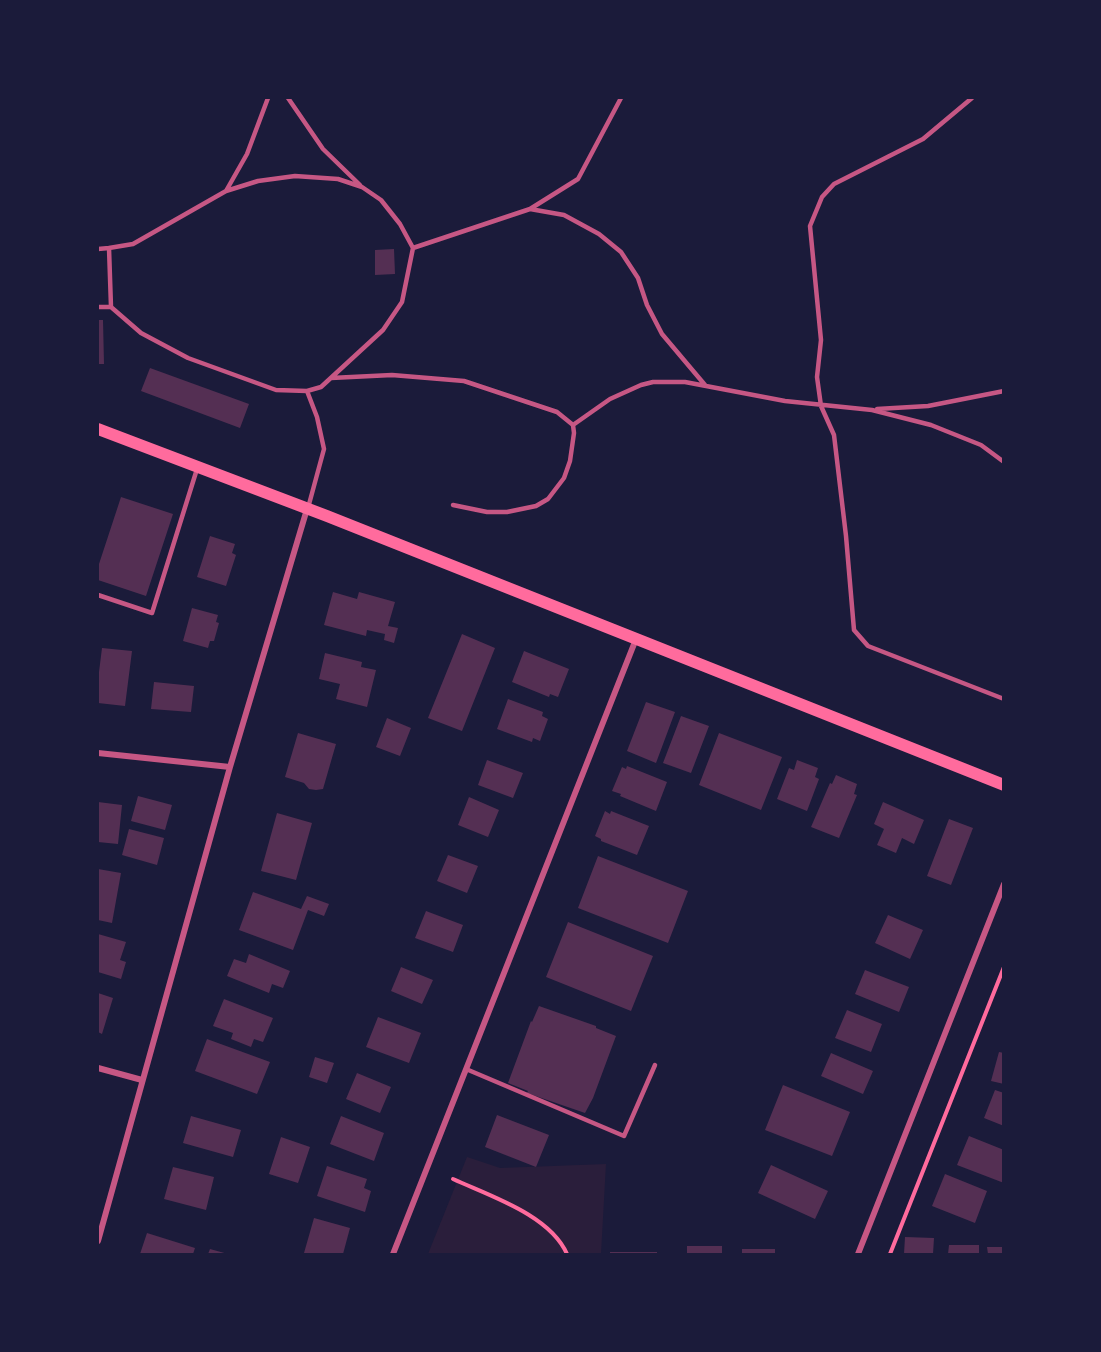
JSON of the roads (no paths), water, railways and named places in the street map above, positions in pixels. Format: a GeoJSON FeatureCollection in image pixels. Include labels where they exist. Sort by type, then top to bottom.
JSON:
{"type":"FeatureCollection","features":[{"type":"Feature","properties":{"kind":"main road"},"geometry":{"type":"LineString","coordinates":[[98,429],[308,508],[1004,785]]}},
{"type":"Feature","properties":{"kind":"street"},"geometry":{"type":"LineString","coordinates":[[98,1241],[230,766],[308,508]]}},
{"type":"Feature","properties":{"kind":"street"},"geometry":{"type":"LineString","coordinates":[[393,1254],[636,639]]}},
{"type":"Feature","properties":{"kind":"street"},"geometry":{"type":"LineString","coordinates":[[98,753],[230,766]]}},
{"type":"Feature","properties":{"kind":"street"},"geometry":{"type":"LineString","coordinates":[[858,1254],[1004,884]]}},
{"type":"Feature","properties":{"kind":"street"},"geometry":{"type":"LineString","coordinates":[[98,1068],[142,1080]]}},
{"type":"Feature","properties":{"kind":"lane"},"geometry":{"type":"LineString","coordinates":[[226,191],[247,154],[267,98]]}},
{"type":"Feature","properties":{"kind":"lane"},"geometry":{"type":"LineString","coordinates":[[98,307],[111,307],[141,333],[189,358],[276,390],[307,391],[321,387],[383,330],[402,302],[413,248],[400,224],[381,200],[362,187],[323,149],[288,98]]}},
{"type":"Feature","properties":{"kind":"lane"},"geometry":{"type":"LineString","coordinates":[[413,248],[530,209],[578,179],[621,98]]}},
{"type":"Feature","properties":{"kind":"lane"},"geometry":{"type":"LineString","coordinates":[[972,98],[923,139],[834,184],[822,197],[810,226],[821,340],[817,377],[821,406],[834,435],[855,630],[868,646],[1004,699]]}},
{"type":"Feature","properties":{"kind":"lane"},"geometry":{"type":"LineString","coordinates":[[98,249],[132,244],[226,191],[258,181],[295,176],[338,179],[362,187]]}},
{"type":"Feature","properties":{"kind":"lane"},"geometry":{"type":"LineString","coordinates":[[530,209],[564,215],[599,234],[621,252],[638,278],[647,306],[662,334],[705,385]]}},
{"type":"Feature","properties":{"kind":"lane"},"geometry":{"type":"LineString","coordinates":[[109,248],[111,307]]}},
{"type":"Feature","properties":{"kind":"lane"},"geometry":{"type":"LineString","coordinates":[[331,378],[392,375],[464,381],[557,412],[573,425]]}},
{"type":"Feature","properties":{"kind":"lane"},"geometry":{"type":"LineString","coordinates":[[573,425],[610,399],[641,385],[669,381],[705,385],[785,401],[872,410],[928,406],[1004,391]]}},
{"type":"Feature","properties":{"kind":"lane"},"geometry":{"type":"LineString","coordinates":[[307,391],[317,417],[324,449],[308,508]]}},
{"type":"Feature","properties":{"kind":"lane"},"geometry":{"type":"LineString","coordinates":[[872,410],[931,425],[981,445],[1004,462]]}},
{"type":"Feature","properties":{"kind":"lane"},"geometry":{"type":"LineString","coordinates":[[453,506],[487,512],[507,512],[536,506],[548,498],[564,478],[570,461],[573,425]]}},
{"type":"Feature","properties":{"kind":"lane"},"geometry":{"type":"LineString","coordinates":[[98,594],[152,613],[198,466]]}},
{"type":"Feature","properties":{"kind":"lane"},"geometry":{"type":"LineString","coordinates":[[466,1069],[624,1137],[655,1065]]}}]}
